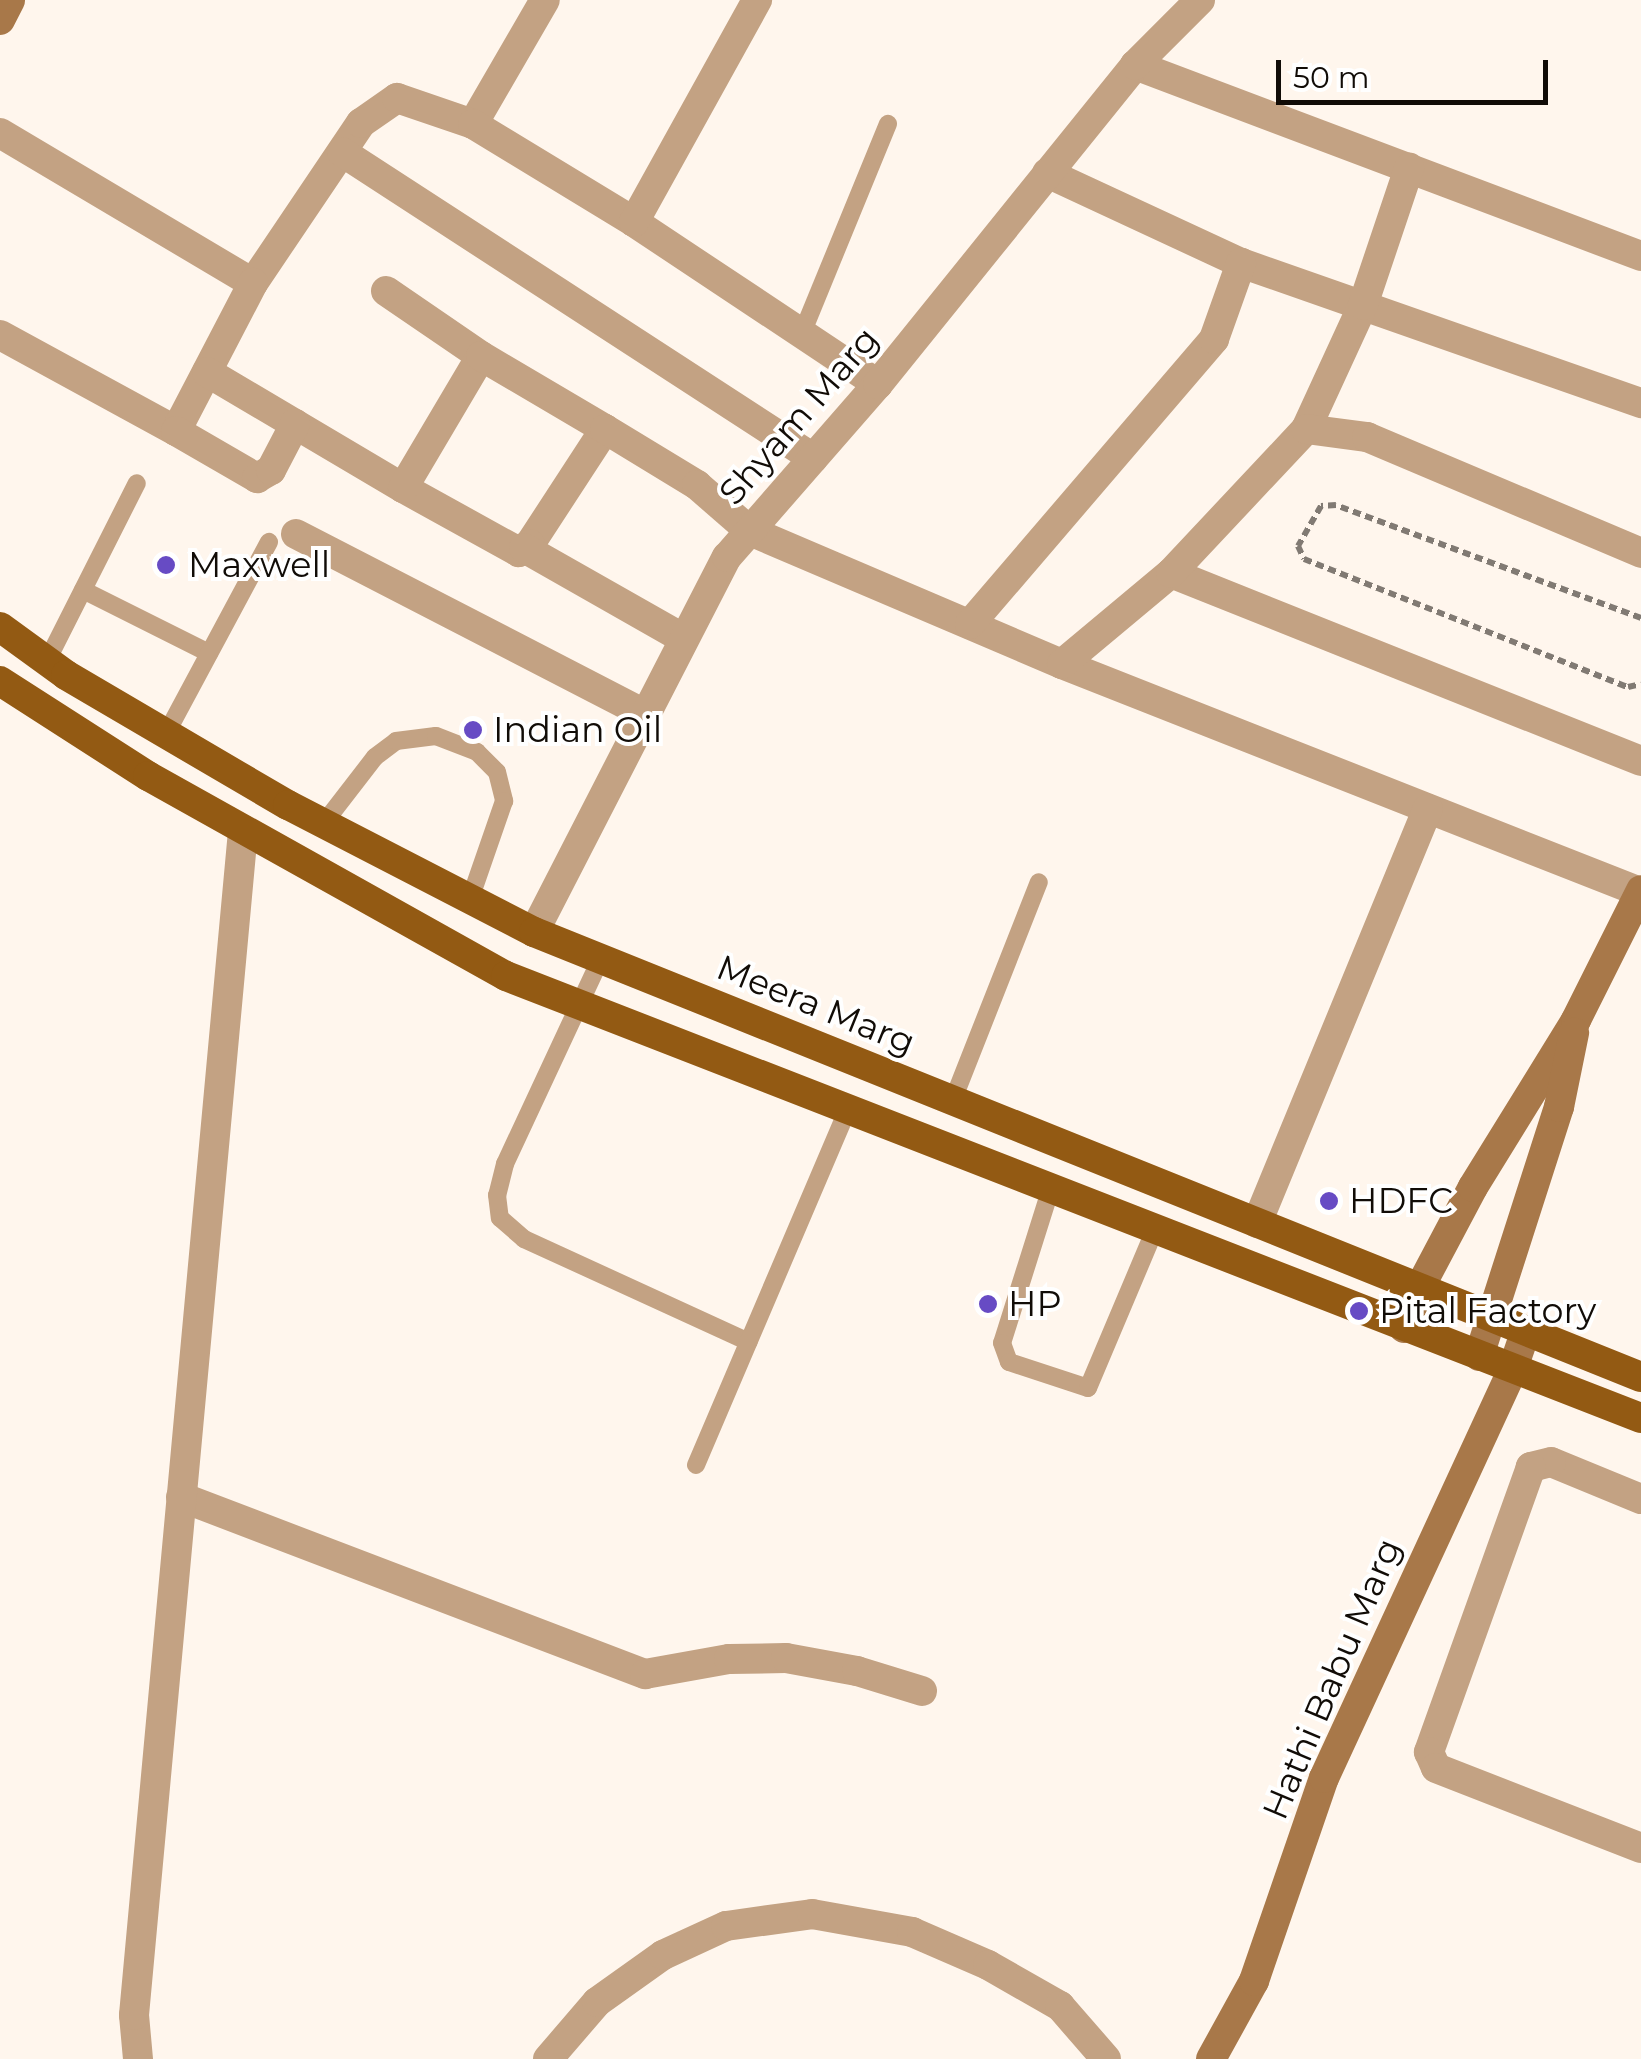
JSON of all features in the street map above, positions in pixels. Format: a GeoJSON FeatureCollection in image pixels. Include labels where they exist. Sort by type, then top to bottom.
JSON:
{"type":"FeatureCollection","features":[{"type":"Feature","properties":{"kind":"main road","name":"Meera Marg"},"geometry":{"type":"LineString","coordinates":[[0,627],[47,661],[166,734],[324,823],[534,932],[1641,1377]]}},
{"type":"Feature","properties":{"kind":"main road"},"geometry":{"type":"LineString","coordinates":[[0,681],[242,830],[506,976],[1154,1232],[1641,1418]]}},
{"type":"Feature","properties":{"kind":"street"},"geometry":{"type":"LineString","coordinates":[[0,20],[10,0]]}},
{"type":"Feature","properties":{"kind":"street"},"geometry":{"type":"LineString","coordinates":[[473,124],[546,0]]}},
{"type":"Feature","properties":{"kind":"street","name":"Shyam Marg"},"geometry":{"type":"LineString","coordinates":[[534,932],[727,557],[878,384],[1136,65],[1200,0]]}},
{"type":"Feature","properties":{"kind":"street"},"geometry":{"type":"LineString","coordinates":[[634,222],[744,4]]}},
{"type":"Feature","properties":{"kind":"street"},"geometry":{"type":"LineString","coordinates":[[1136,65],[1641,256]]}},
{"type":"Feature","properties":{"kind":"street"},"geometry":{"type":"LineString","coordinates":[[176,432],[253,283],[361,123],[397,98],[473,124],[634,222],[878,384]]}},
{"type":"Feature","properties":{"kind":"street"},"geometry":{"type":"LineString","coordinates":[[0,133],[253,283]]}},
{"type":"Feature","properties":{"kind":"street"},"geometry":{"type":"LineString","coordinates":[[342,152],[813,458]]}},
{"type":"Feature","properties":{"kind":"street"},"geometry":{"type":"LineString","coordinates":[[1062,664],[1172,573],[1306,430],[1363,306],[1409,168]]}},
{"type":"Feature","properties":{"kind":"street"},"geometry":{"type":"LineString","coordinates":[[1047,173],[1241,262],[1641,403]]}},
{"type":"Feature","properties":{"kind":"street"},"geometry":{"type":"LineString","coordinates":[[970,624],[1214,339],[1241,262]]}},
{"type":"Feature","properties":{"kind":"street"},"geometry":{"type":"LineString","coordinates":[[386,291],[482,356],[697,485],[750,530],[1062,664],[1640,891],[1576,1020],[1502,1137],[1418,1289],[1404,1328]]}},
{"type":"Feature","properties":{"kind":"street"},"geometry":{"type":"LineString","coordinates":[[0,335],[257,478],[271,470],[295,424]]}},
{"type":"Feature","properties":{"kind":"street"},"geometry":{"type":"LineString","coordinates":[[403,488],[482,356]]}},
{"type":"Feature","properties":{"kind":"street"},"geometry":{"type":"LineString","coordinates":[[207,372],[518,552],[605,429]]}},
{"type":"Feature","properties":{"kind":"street"},"geometry":{"type":"LineString","coordinates":[[1306,430],[1366,437],[1641,553]]}},
{"type":"Feature","properties":{"kind":"street"},"geometry":{"type":"LineString","coordinates":[[282,538],[646,715]]}},
{"type":"Feature","properties":{"kind":"street"},"geometry":{"type":"LineString","coordinates":[[524,548],[684,640]]}},
{"type":"Feature","properties":{"kind":"street"},"geometry":{"type":"LineString","coordinates":[[1172,573],[1641,762]]}},
{"type":"Feature","properties":{"kind":"street"},"geometry":{"type":"LineString","coordinates":[[1257,1223],[1428,809]]}},
{"type":"Feature","properties":{"kind":"street"},"geometry":{"type":"LineString","coordinates":[[138,2059],[134,2015],[242,830]]}},
{"type":"Feature","properties":{"kind":"street"},"geometry":{"type":"LineString","coordinates":[[1479,1356],[1559,1107],[1576,1020]]}},
{"type":"Feature","properties":{"kind":"street","name":"Hathi Babu Marg"},"geometry":{"type":"LineString","coordinates":[[1210,2059],[1254,1981],[1324,1778],[1512,1371],[1526,1330]]}},
{"type":"Feature","properties":{"kind":"street"},"geometry":{"type":"LineString","coordinates":[[1641,1498],[1551,1462],[1532,1468],[1429,1752],[1436,1768],[1641,1848]]}},
{"type":"Feature","properties":{"kind":"street"},"geometry":{"type":"LineString","coordinates":[[181,1497],[645,1674],[730,1658],[786,1658],[857,1671],[922,1690]]}},
{"type":"Feature","properties":{"kind":"street"},"geometry":{"type":"LineString","coordinates":[[548,2059],[597,2002],[663,1954],[726,1926],[812,1914],[912,1932],[988,1964],[1060,2006],[1106,2059]]}},
{"type":"Feature","properties":{"kind":"lane"},"geometry":{"type":"LineString","coordinates":[[803,331],[888,124]]}},
{"type":"Feature","properties":{"kind":"lane"},"geometry":{"type":"LineString","coordinates":[[47,661],[138,482]]}},
{"type":"Feature","properties":{"kind":"lane"},"geometry":{"type":"LineString","coordinates":[[166,734],[209,653],[282,538]]}},
{"type":"Feature","properties":{"kind":"lane"},"geometry":{"type":"LineString","coordinates":[[83,590],[209,653]]}},
{"type":"Feature","properties":{"kind":"lane"},"geometry":{"type":"LineString","coordinates":[[324,823],[376,757],[396,741],[436,736],[477,752],[497,772],[504,801],[470,899]]}},
{"type":"Feature","properties":{"kind":"lane"},"geometry":{"type":"LineString","coordinates":[[953,1100],[1039,882]]}},
{"type":"Feature","properties":{"kind":"lane"},"geometry":{"type":"LineString","coordinates":[[601,958],[506,1164],[497,1195],[500,1218],[524,1239],[748,1342]]}},
{"type":"Feature","properties":{"kind":"lane"},"geometry":{"type":"LineString","coordinates":[[696,1465],[847,1111]]}},
{"type":"Feature","properties":{"kind":"lane"},"geometry":{"type":"LineString","coordinates":[[1050,1191],[1002,1343],[1009,1362],[1088,1388],[1154,1232]]}},
{"type":"Feature","properties":{"kind":"path"},"geometry":{"type":"LineString","coordinates":[[1641,618],[1336,505],[1322,506],[1298,546],[1304,558],[1628,687],[1641,684]]}},
{"type":"Feature","properties":{"kind":"place","name":"Maxwell"},"geometry":{"type":"Point","coordinates":[166,565]}},
{"type":"Feature","properties":{"kind":"place","name":"Indian Oil"},"geometry":{"type":"Point","coordinates":[473,730]}},
{"type":"Feature","properties":{"kind":"place","name":"HDFC"},"geometry":{"type":"Point","coordinates":[1329,1201]}},
{"type":"Feature","properties":{"kind":"place","name":"HP"},"geometry":{"type":"Point","coordinates":[988,1304]}},
{"type":"Feature","properties":{"kind":"place","name":"Pital Factory"},"geometry":{"type":"Point","coordinates":[1359,1311]}}]}
